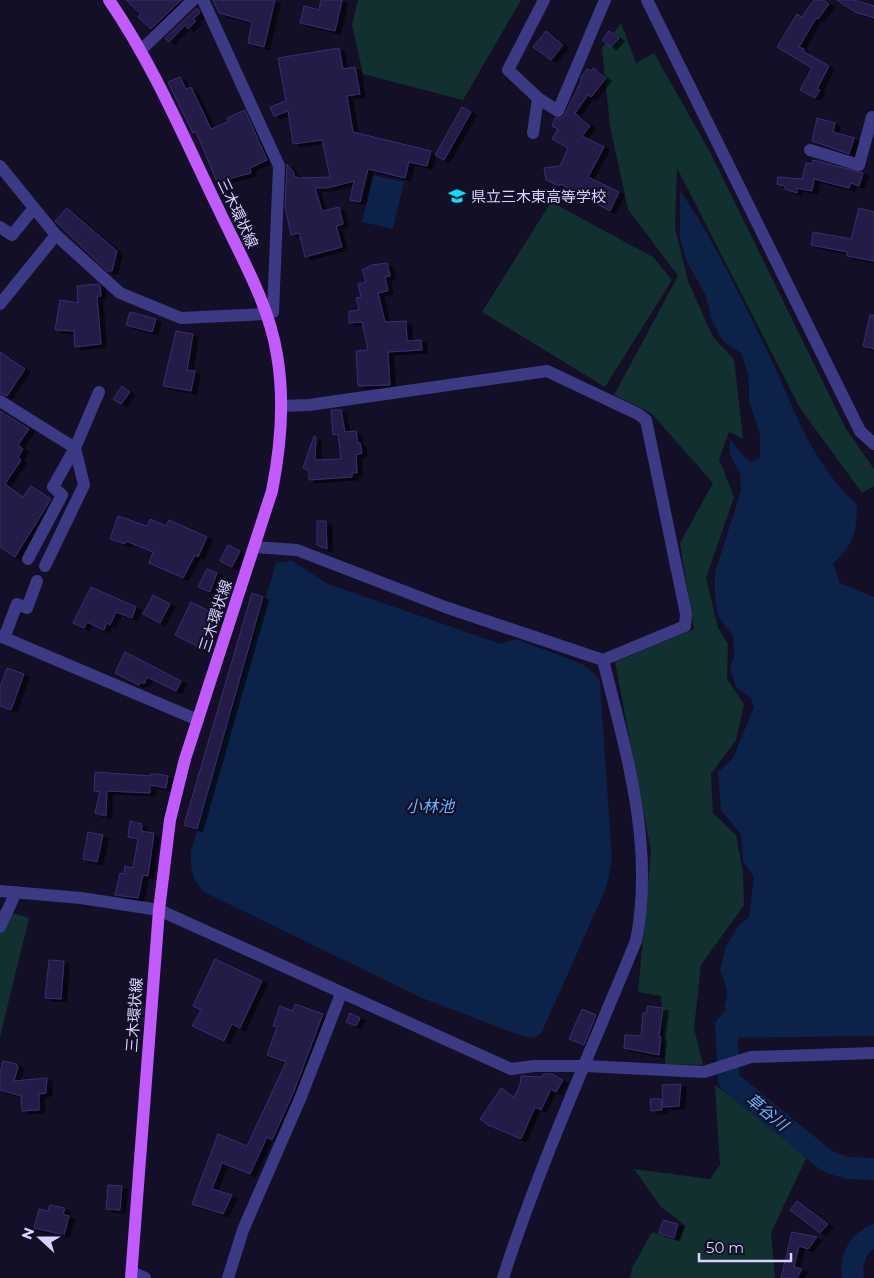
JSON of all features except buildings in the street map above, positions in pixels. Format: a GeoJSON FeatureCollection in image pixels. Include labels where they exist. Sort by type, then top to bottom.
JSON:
{"type":"FeatureCollection","features":[{"type":"Feature","properties":{"kind":"main road","name":"三木環状線"},"geometry":{"type":"LineString","coordinates":[[109,0],[165,97],[255,288],[277,354],[282,406],[280,448],[272,491],[185,759],[170,820],[158,910],[132,1275]]}},
{"type":"Feature","properties":{"kind":"street"},"geometry":{"type":"LineString","coordinates":[[140,51],[193,0]]}},
{"type":"Feature","properties":{"kind":"street"},"geometry":{"type":"LineString","coordinates":[[0,166],[56,235],[120,293],[181,318],[273,312],[279,166],[203,0]]}},
{"type":"Feature","properties":{"kind":"street"},"geometry":{"type":"LineString","coordinates":[[544,0],[508,70],[538,98],[558,111],[605,0]]}},
{"type":"Feature","properties":{"kind":"street"},"geometry":{"type":"LineString","coordinates":[[647,0],[860,431],[874,444]]}},
{"type":"Feature","properties":{"kind":"street"},"geometry":{"type":"LineString","coordinates":[[533,133],[538,98]]}},
{"type":"Feature","properties":{"kind":"street"},"geometry":{"type":"LineString","coordinates":[[810,150],[859,165],[874,118]]}},
{"type":"Feature","properties":{"kind":"street"},"geometry":{"type":"LineString","coordinates":[[0,228],[12,235],[34,208]]}},
{"type":"Feature","properties":{"kind":"street"},"geometry":{"type":"LineString","coordinates":[[0,304],[56,235]]}},
{"type":"Feature","properties":{"kind":"street"},"geometry":{"type":"LineString","coordinates":[[255,547],[297,550],[445,607],[603,660],[684,626],[686,614],[646,420],[638,414],[547,371],[309,405],[282,406]]}},
{"type":"Feature","properties":{"kind":"street"},"geometry":{"type":"LineString","coordinates":[[28,558],[62,495],[53,486],[75,448],[98,392]]}},
{"type":"Feature","properties":{"kind":"street"},"geometry":{"type":"LineString","coordinates":[[0,401],[75,448],[84,485],[45,566]]}},
{"type":"Feature","properties":{"kind":"street"},"geometry":{"type":"LineString","coordinates":[[37,581],[27,608],[17,604],[2,637],[198,720]]}},
{"type":"Feature","properties":{"kind":"street"},"geometry":{"type":"LineString","coordinates":[[503,1278],[556,1131],[585,1066],[636,941],[640,919],[643,846],[627,755],[603,660]]}},
{"type":"Feature","properties":{"kind":"street"},"geometry":{"type":"LineString","coordinates":[[0,891],[81,898],[158,910],[511,1069],[534,1066],[585,1066],[704,1072],[751,1058],[874,1053]]}},
{"type":"Feature","properties":{"kind":"street"},"geometry":{"type":"LineString","coordinates":[[0,927],[16,892]]}},
{"type":"Feature","properties":{"kind":"street"},"geometry":{"type":"LineString","coordinates":[[228,1278],[243,1230],[300,1099],[341,994]]}},
{"type":"Feature","properties":{"kind":"street"},"geometry":{"type":"LineString","coordinates":[[132,1275],[145,1278]]}},
{"type":"Feature","properties":{"kind":"green space"},"geometry":{"type":"Polygon","coordinates":[[[358,0],[521,0],[463,100],[363,74],[352,25],[358,0]]]}},
{"type":"Feature","properties":{"kind":"green space"},"geometry":{"type":"Polygon","coordinates":[[[621,23],[636,63],[654,53],[711,154],[846,429],[874,469],[874,486],[862,493],[800,408],[677,168],[675,228],[688,281],[713,337],[734,359],[743,439],[729,432],[719,459],[734,497],[706,578],[718,628],[728,644],[727,679],[744,704],[736,740],[711,774],[713,813],[736,835],[743,873],[744,905],[701,965],[694,1028],[703,1065],[665,1064],[661,996],[638,992],[651,851],[615,662],[694,629],[680,543],[713,483],[651,413],[614,395],[678,276],[628,209],[610,126],[602,48],[621,23]]]}},
{"type":"Feature","properties":{"kind":"green space"},"geometry":{"type":"Polygon","coordinates":[[[551,202],[653,257],[672,280],[605,387],[482,312],[551,202]]]}},
{"type":"Feature","properties":{"kind":"green space"},"geometry":{"type":"Polygon","coordinates":[[[0,909],[29,918],[0,1037],[0,909]]]}},
{"type":"Feature","properties":{"kind":"green space"},"geometry":{"type":"Polygon","coordinates":[[[715,1085],[808,1154],[771,1233],[775,1278],[630,1278],[632,1268],[652,1232],[678,1240],[686,1226],[661,1207],[634,1169],[710,1179],[720,1165],[715,1085]]]}},
{"type":"Feature","properties":{"kind":"water"},"geometry":{"type":"Polygon","coordinates":[[[373,175],[404,182],[393,229],[362,222],[373,175]]]}},
{"type":"Feature","properties":{"kind":"water"},"geometry":{"type":"Polygon","coordinates":[[[680,190],[706,231],[729,274],[817,456],[842,489],[857,504],[853,537],[846,550],[833,564],[840,583],[874,597],[874,1036],[736,1038],[724,1005],[727,992],[720,971],[726,946],[739,925],[749,917],[754,877],[743,861],[741,834],[721,810],[718,772],[733,758],[754,707],[751,698],[736,687],[730,668],[734,657],[733,636],[718,616],[715,596],[715,572],[741,491],[740,473],[730,455],[730,439],[745,458],[751,462],[760,457],[760,435],[749,401],[749,379],[742,354],[723,341],[712,321],[706,296],[686,260],[680,238],[680,190]]]}},
{"type":"Feature","properties":{"kind":"water","name":"小林池"},"geometry":{"type":"Polygon","coordinates":[[[292,561],[328,584],[501,644],[516,639],[582,664],[594,673],[600,682],[612,860],[606,888],[541,1034],[533,1038],[522,1036],[422,998],[204,892],[194,878],[191,851],[276,563],[292,561]]]}},
{"type":"Feature","properties":{"kind":"waterway","name":"草谷川"},"geometry":{"type":"LineString","coordinates":[[741,1011],[726,1026],[729,1081],[827,1161],[847,1168],[874,1169]]}},
{"type":"Feature","properties":{"kind":"waterway","name":"草谷川"},"geometry":{"type":"LineString","coordinates":[[853,1278],[852,1271],[856,1253],[863,1243],[874,1235]]}},
{"type":"Feature","properties":{"kind":"place","name":"県立三木東高等学校"},"geometry":{"type":"Point","coordinates":[457,196]}}]}
